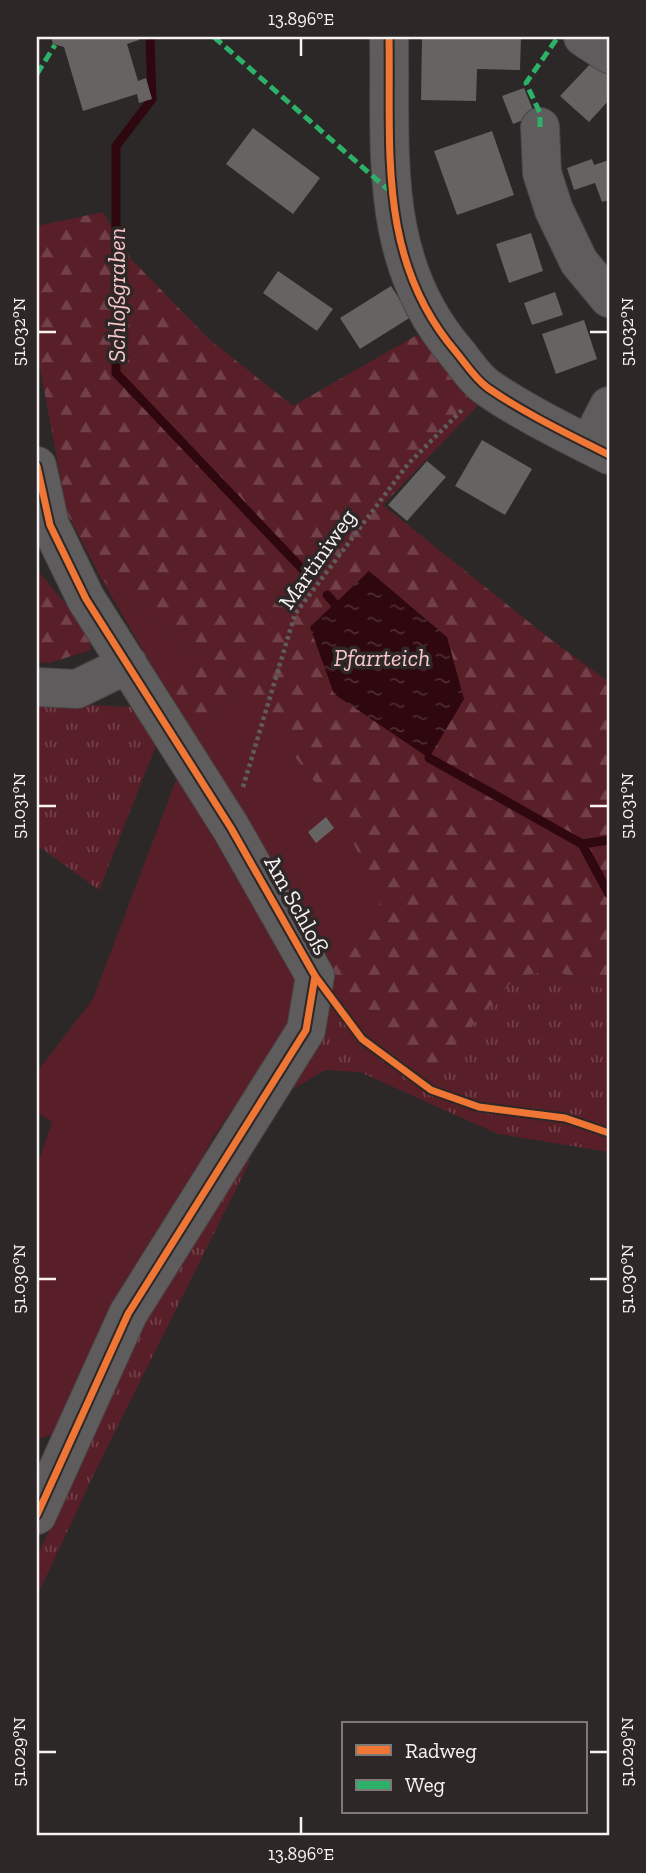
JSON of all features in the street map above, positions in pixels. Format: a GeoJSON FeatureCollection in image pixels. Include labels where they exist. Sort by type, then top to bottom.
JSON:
{"type":"FeatureCollection","features":[{"type":"Feature","properties":{"kind":"street"},"geometry":{"type":"LineString","coordinates":[[389,37],[392,193],[400,248],[416,292],[440,333],[485,386],[599,450],[609,406]]}},
{"type":"Feature","properties":{"kind":"street"},"geometry":{"type":"LineString","coordinates":[[583,37],[609,54]]}},
{"type":"Feature","properties":{"kind":"street"},"geometry":{"type":"LineString","coordinates":[[540,127],[542,173],[554,210],[579,262],[609,298]]}},
{"type":"Feature","properties":{"kind":"street","name":"Am Schloß"},"geometry":{"type":"LineString","coordinates":[[37,466],[50,525],[86,599],[231,828],[315,976],[306,1030],[128,1314],[37,1515]]}},
{"type":"Feature","properties":{"kind":"street"},"geometry":{"type":"LineString","coordinates":[[37,687],[77,689],[128,664]]}},
{"type":"Feature","properties":{"kind":"green space"},"geometry":{"type":"Polygon","coordinates":[[[103,212],[131,259],[209,339],[293,406],[417,335],[480,403],[383,505],[554,642],[609,682],[609,991],[553,970],[516,977],[431,1072],[332,996],[331,972],[240,687],[193,740],[165,688],[197,656],[102,580],[67,513],[37,351],[37,226],[103,212]],[[369,572],[310,627],[335,694],[369,572]]]}},
{"type":"Feature","properties":{"kind":"green space"},"geometry":{"type":"Polygon","coordinates":[[[37,570],[87,629],[91,650],[49,663],[37,662],[37,570]]]}},
{"type":"Feature","properties":{"kind":"green space"},"geometry":{"type":"Polygon","coordinates":[[[102,580],[198,657],[165,688],[102,580]]]}},
{"type":"Feature","properties":{"kind":"green space"},"geometry":{"type":"Polygon","coordinates":[[[240,687],[332,804],[383,898],[331,972],[193,740],[240,687]]]}},
{"type":"Feature","properties":{"kind":"green space"},"geometry":{"type":"Polygon","coordinates":[[[37,703],[134,707],[161,733],[99,890],[37,845],[37,703]]]}},
{"type":"Feature","properties":{"kind":"green space"},"geometry":{"type":"Polygon","coordinates":[[[181,767],[297,974],[295,1018],[214,1136],[55,1434],[37,1439],[37,1166],[52,1122],[37,1112],[37,1072],[93,999],[181,767]]]}},
{"type":"Feature","properties":{"kind":"green space"},"geometry":{"type":"Polygon","coordinates":[[[553,970],[609,991],[609,1152],[498,1134],[360,1072],[325,1070],[293,1089],[323,1030],[332,996],[431,1071],[516,977],[553,970]]]}},
{"type":"Feature","properties":{"kind":"green space"},"geometry":{"type":"Polygon","coordinates":[[[241,1155],[250,1161],[95,1472],[37,1596],[37,1557],[163,1280],[241,1155]]]}},
{"type":"Feature","properties":{"kind":"water","name":"Pfarrteich"},"geometry":{"type":"Polygon","coordinates":[[[369,571],[447,637],[464,699],[429,758],[334,694],[310,627],[369,571]]]}},
{"type":"Feature","properties":{"kind":"building"},"geometry":{"type":"Polygon","coordinates":[[[51,37],[138,37],[139,40],[127,44],[138,81],[146,78],[152,99],[139,103],[137,94],[83,111],[64,47],[53,44],[51,37]]]}},
{"type":"Feature","properties":{"kind":"building"},"geometry":{"type":"Polygon","coordinates":[[[422,37],[521,37],[520,70],[477,69],[476,101],[421,100],[422,37]]]}},
{"type":"Feature","properties":{"kind":"building"},"geometry":{"type":"Polygon","coordinates":[[[594,60],[609,74],[609,100],[589,122],[560,96],[594,60]]]}},
{"type":"Feature","properties":{"kind":"building"},"geometry":{"type":"Polygon","coordinates":[[[524,88],[535,115],[513,124],[502,96],[524,88]]]}},
{"type":"Feature","properties":{"kind":"building"},"geometry":{"type":"Polygon","coordinates":[[[253,128],[320,178],[293,214],[226,164],[253,128]]]}},
{"type":"Feature","properties":{"kind":"building"},"geometry":{"type":"Polygon","coordinates":[[[492,131],[514,195],[457,215],[434,151],[492,131]]]}},
{"type":"Feature","properties":{"kind":"building"},"geometry":{"type":"Polygon","coordinates":[[[592,159],[594,165],[609,160],[609,200],[602,202],[595,183],[574,190],[567,168],[592,159]]]}},
{"type":"Feature","properties":{"kind":"building"},"geometry":{"type":"Polygon","coordinates":[[[531,233],[543,271],[509,283],[496,244],[531,233]]]}},
{"type":"Feature","properties":{"kind":"building"},"geometry":{"type":"Polygon","coordinates":[[[278,271],[333,309],[317,331],[263,293],[278,271]]]}},
{"type":"Feature","properties":{"kind":"building"},"geometry":{"type":"Polygon","coordinates":[[[391,286],[411,317],[360,349],[340,318],[391,286]]]}},
{"type":"Feature","properties":{"kind":"building"},"geometry":{"type":"Polygon","coordinates":[[[555,292],[563,315],[532,325],[524,303],[555,292]]]}},
{"type":"Feature","properties":{"kind":"building"},"geometry":{"type":"Polygon","coordinates":[[[584,320],[597,359],[556,374],[542,334],[584,320]]]}},
{"type":"Feature","properties":{"kind":"building"},"geometry":{"type":"Polygon","coordinates":[[[482,440],[532,469],[505,515],[455,486],[482,440]]]}},
{"type":"Feature","properties":{"kind":"building"},"geometry":{"type":"Polygon","coordinates":[[[427,461],[446,477],[407,521],[388,505],[427,461]]]}},
{"type":"Feature","properties":{"kind":"building"},"geometry":{"type":"Polygon","coordinates":[[[326,817],[334,828],[316,843],[308,832],[326,817]]]}},
{"type":"Feature","properties":{"kind":"waterway","name":"Schloßgraben"},"geometry":{"type":"LineString","coordinates":[[150,37],[152,99],[116,146],[116,373],[306,573]]}},
{"type":"Feature","properties":{"kind":"waterway","name":"Schloßgraben"},"geometry":{"type":"LineString","coordinates":[[327,595],[335,604]]}},
{"type":"Feature","properties":{"kind":"waterway"},"geometry":{"type":"LineString","coordinates":[[429,758],[582,844],[609,894]]}},
{"type":"Feature","properties":{"kind":"waterway"},"geometry":{"type":"LineString","coordinates":[[582,844],[609,840]]}},
{"type":"Feature","properties":{"kind":"marked path"},"geometry":{"type":"LineString","coordinates":[[214,37],[392,193]]}},
{"type":"Feature","properties":{"kind":"marked path"},"geometry":{"type":"LineString","coordinates":[[540,127],[540,113],[526,83],[558,37]]}},
{"type":"Feature","properties":{"kind":"marked path"},"geometry":{"type":"LineString","coordinates":[[37,74],[55,45]]}},
{"type":"Feature","properties":{"kind":"cycle path"},"geometry":{"type":"LineString","coordinates":[[389,37],[390,162],[394,202],[401,242],[412,280],[431,317],[483,384],[532,415],[609,455]]}},
{"type":"Feature","properties":{"kind":"cycle path"},"geometry":{"type":"LineString","coordinates":[[37,466],[50,525],[86,599],[231,828],[315,976],[362,1039],[431,1090],[479,1107],[565,1118],[609,1133]]}},
{"type":"Feature","properties":{"kind":"cycle path"},"geometry":{"type":"LineString","coordinates":[[37,1515],[128,1314],[306,1030],[315,976]]}}]}
